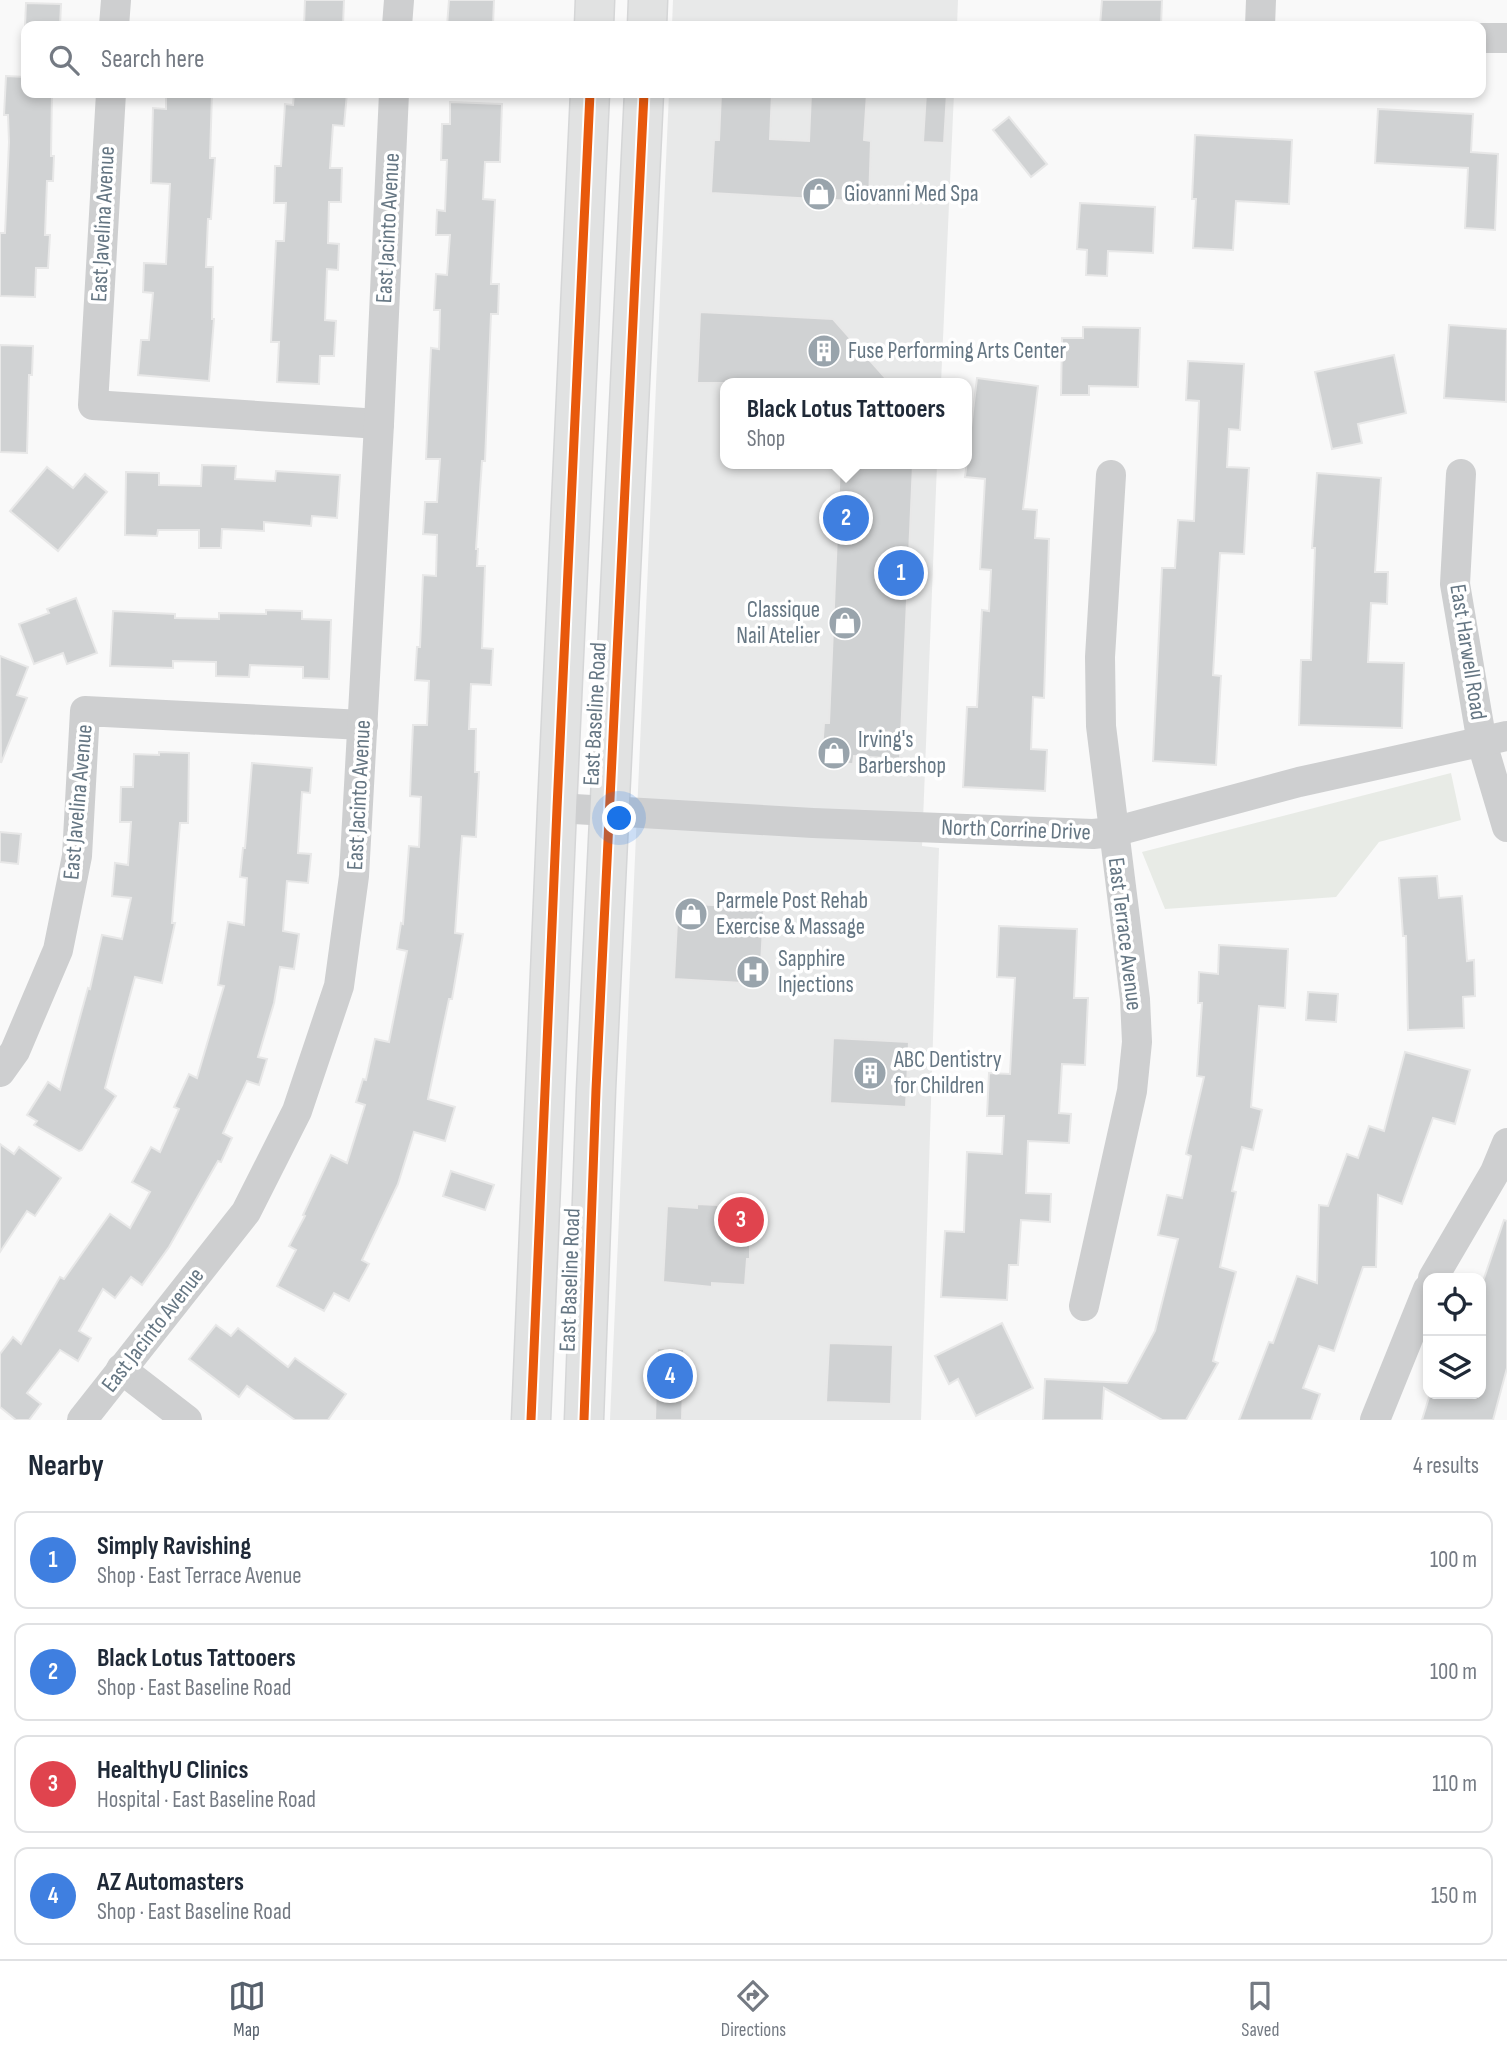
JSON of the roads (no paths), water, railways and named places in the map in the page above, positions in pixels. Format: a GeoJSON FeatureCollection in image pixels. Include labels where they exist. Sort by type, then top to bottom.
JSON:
{"type":"FeatureCollection","features":[{"type":"Feature","properties":{"kind":"main road"},"geometry":{"type":"LineString","coordinates":[[594,21],[595,0]]}},
{"type":"Feature","properties":{"kind":"main road"},"geometry":{"type":"LineString","coordinates":[[647,21],[648,0]]}},
{"type":"Feature","properties":{"kind":"main road","name":"East Baseline Road"},"geometry":{"type":"LineString","coordinates":[[531,1420],[590,98]]}},
{"type":"Feature","properties":{"kind":"main road","name":"East Baseline Road"},"geometry":{"type":"LineString","coordinates":[[584,1420],[644,98]]}},
{"type":"Feature","properties":{"kind":"street"},"geometry":{"type":"LineString","coordinates":[[114,21],[116,0]]}},
{"type":"Feature","properties":{"kind":"street"},"geometry":{"type":"LineString","coordinates":[[397,21],[399,0]]}},
{"type":"Feature","properties":{"kind":"street"},"geometry":{"type":"LineString","coordinates":[[1259,21],[1261,0]]}},
{"type":"Feature","properties":{"kind":"street"},"geometry":{"type":"LineString","coordinates":[[1486,38],[1507,38]]}},
{"type":"Feature","properties":{"kind":"street","name":"East Javelina Avenue"},"geometry":{"type":"LineString","coordinates":[[111,98],[93,405],[379,425]]}},
{"type":"Feature","properties":{"kind":"street","name":"East Jacinto Avenue"},"geometry":{"type":"LineString","coordinates":[[82,1420],[246,1212],[297,1111],[339,986],[354,876],[394,98]]}},
{"type":"Feature","properties":{"kind":"street","name":"East Harwell Road"},"geometry":{"type":"LineString","coordinates":[[1461,474],[1455,584],[1494,740],[1507,827]]}},
{"type":"Feature","properties":{"kind":"street","name":"East Terrace Avenue"},"geometry":{"type":"LineString","coordinates":[[1084,1306],[1132,1091],[1137,1042],[1135,999],[1112,832],[1101,726],[1100,671],[1111,475]]}},
{"type":"Feature","properties":{"kind":"street","name":"East Javelina Avenue"},"geometry":{"type":"LineString","coordinates":[[0,1072],[15,1051],[58,950],[78,856],[85,711],[363,725]]}},
{"type":"Feature","properties":{"kind":"street","name":"North Corrine Drive"},"geometry":{"type":"LineString","coordinates":[[557,808],[1065,835],[1112,832],[1299,782],[1494,740]]}},
{"type":"Feature","properties":{"kind":"street"},"geometry":{"type":"LineString","coordinates":[[1436,1273],[1501,1174],[1507,1143]]}},
{"type":"Feature","properties":{"kind":"street"},"geometry":{"type":"LineString","coordinates":[[1375,1420],[1423,1301]]}},
{"type":"Feature","properties":{"kind":"street"},"geometry":{"type":"LineString","coordinates":[[121,1369],[187,1420]]}},
{"type":"Feature","properties":{"kind":"place","name":"Giovanni Med Spa"},"geometry":{"type":"Point","coordinates":[819,194]}},
{"type":"Feature","properties":{"kind":"place","name":"Fuse Performing Arts Center"},"geometry":{"type":"Point","coordinates":[824,351]}},
{"type":"Feature","properties":{"kind":"place","name":"Black Lotus Tattooers"},"geometry":{"type":"Point","coordinates":[846,518]}},
{"type":"Feature","properties":{"kind":"place","name":"Simply Ravishing"},"geometry":{"type":"Point","coordinates":[901,573]}},
{"type":"Feature","properties":{"kind":"place","name":"Classique Nail Atelier"},"geometry":{"type":"Point","coordinates":[845,623]}},
{"type":"Feature","properties":{"kind":"place","name":"Irving's Barbershop"},"geometry":{"type":"Point","coordinates":[834,753]}},
{"type":"Feature","properties":{"kind":"place","name":"Parmele Post Rehab Exercise & Massage"},"geometry":{"type":"Point","coordinates":[691,914]}},
{"type":"Feature","properties":{"kind":"place","name":"Sapphire Injections"},"geometry":{"type":"Point","coordinates":[753,972]}},
{"type":"Feature","properties":{"kind":"place","name":"ABC Dentistry for Children"},"geometry":{"type":"Point","coordinates":[870,1073]}},
{"type":"Feature","properties":{"kind":"place","name":"HealthyU Clinics"},"geometry":{"type":"Point","coordinates":[741,1220]}},
{"type":"Feature","properties":{"kind":"place","name":"AZ Automasters"},"geometry":{"type":"Point","coordinates":[670,1376]}}]}
